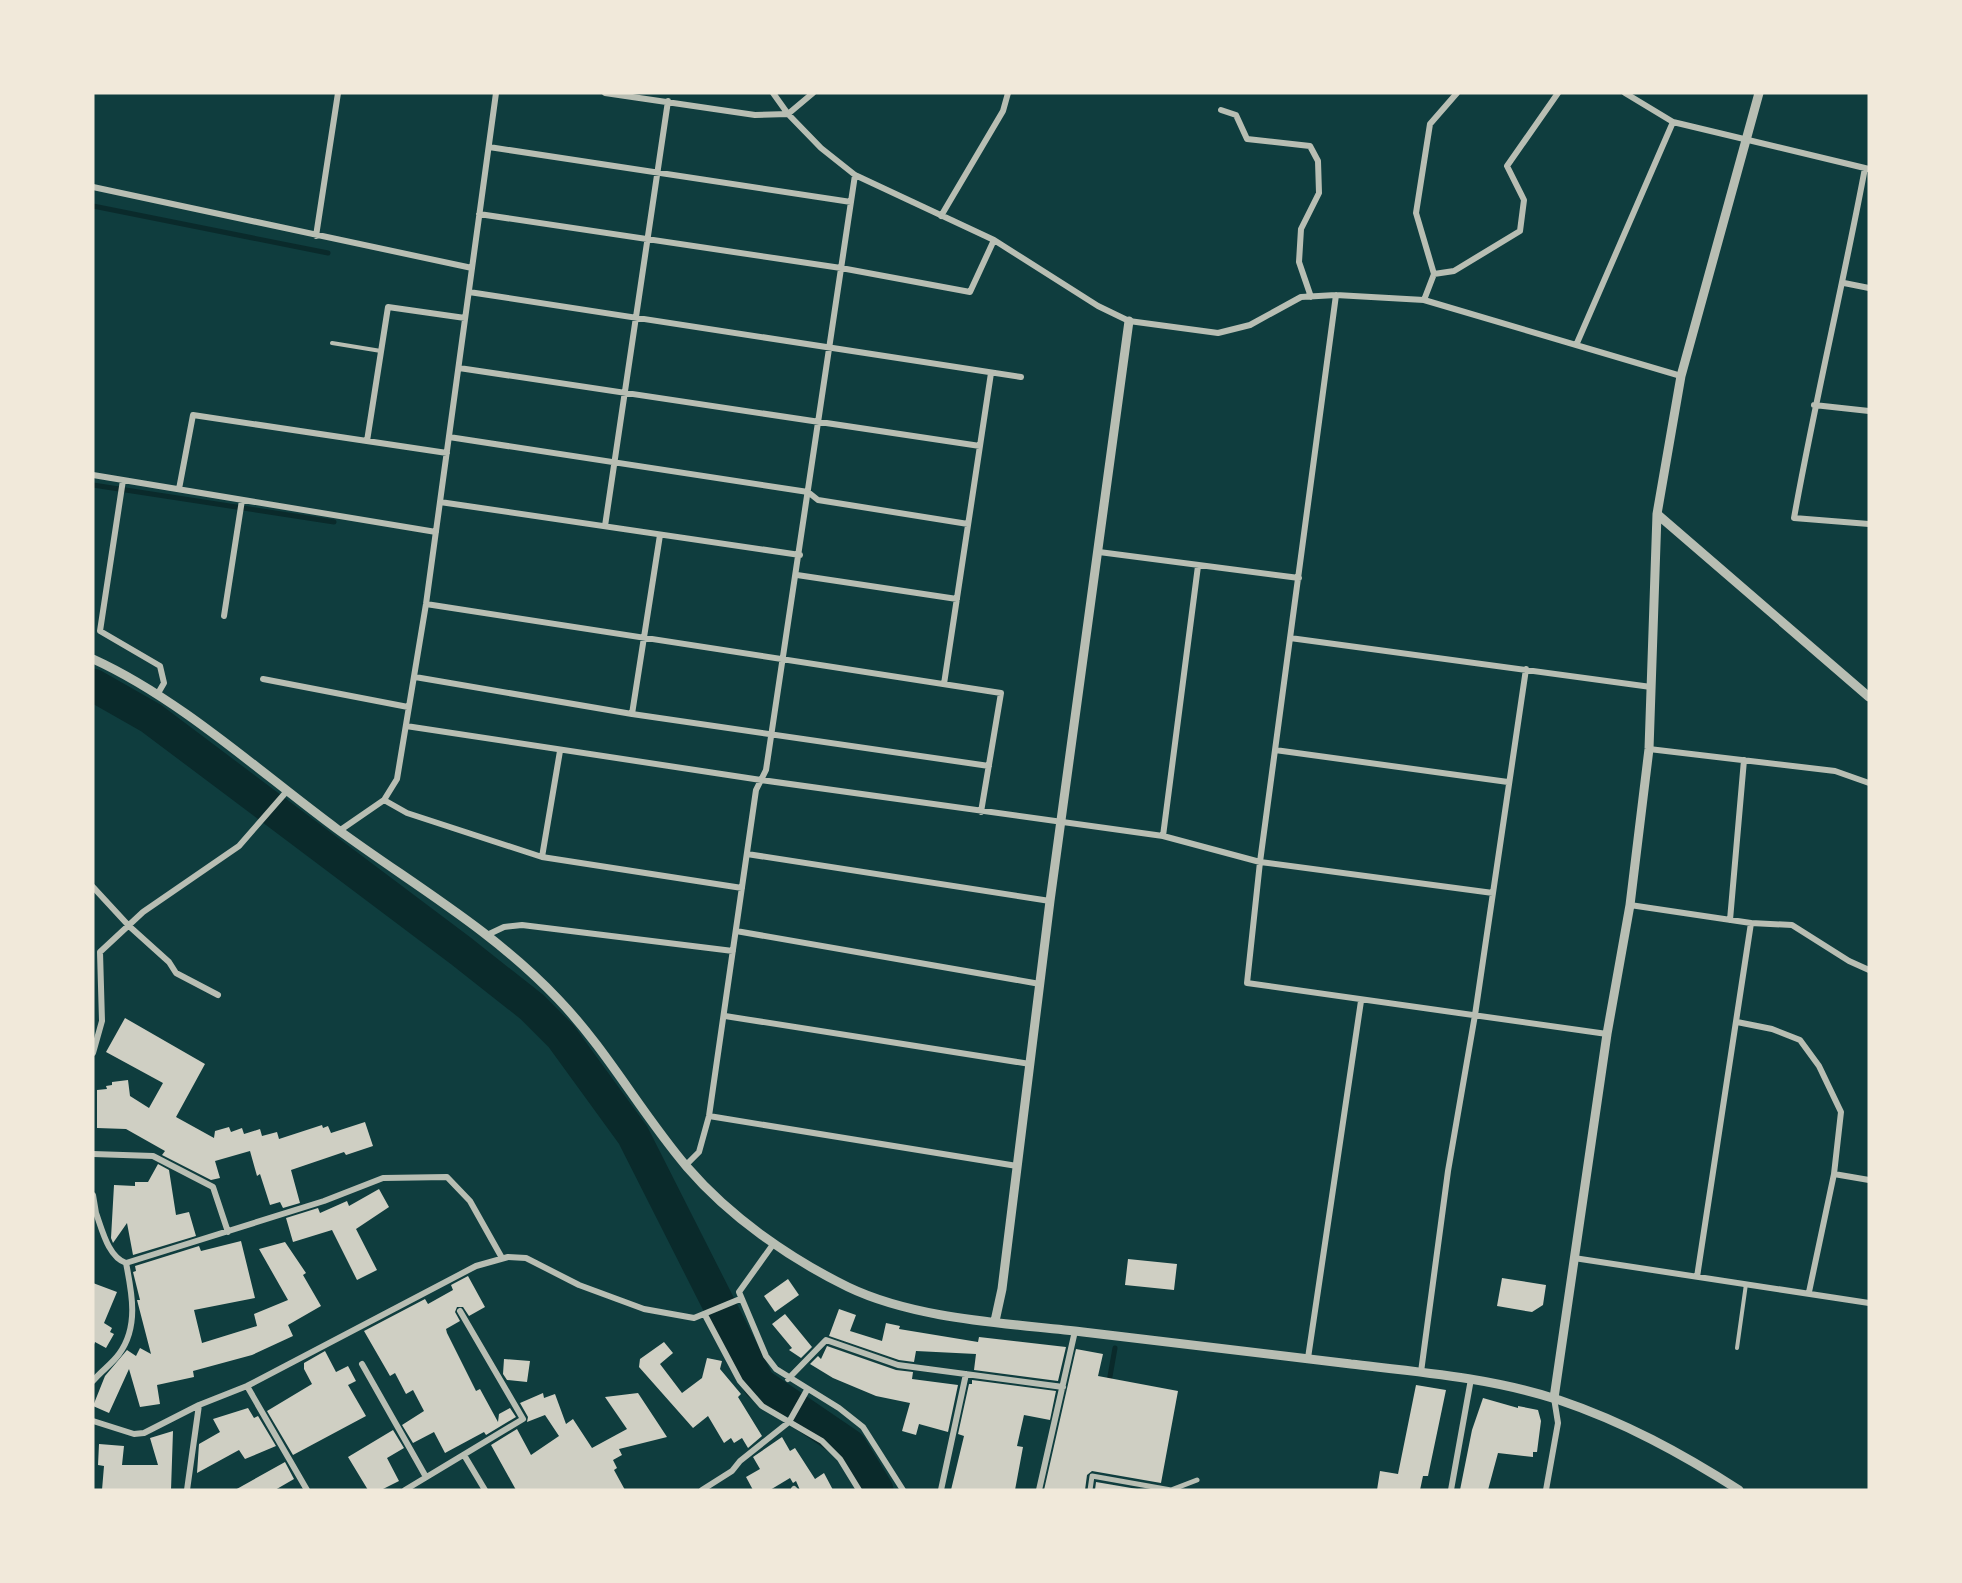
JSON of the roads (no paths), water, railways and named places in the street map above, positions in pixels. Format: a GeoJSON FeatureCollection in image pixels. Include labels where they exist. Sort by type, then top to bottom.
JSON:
{"type":"FeatureCollection","features":[{"type":"Feature","properties":{"kind":"street"},"geometry":{"type":"LineString","coordinates":[[316,236],[338,93]]}},
{"type":"Feature","properties":{"kind":"street"},"geometry":{"type":"LineString","coordinates":[[339,831],[384,800],[397,779],[426,604],[496,93]]}},
{"type":"Feature","properties":{"kind":"street"},"geometry":{"type":"LineString","coordinates":[[605,93],[755,115],[788,114],[813,93]]}},
{"type":"Feature","properties":{"kind":"street"},"geometry":{"type":"LineString","coordinates":[[773,93],[788,114],[821,148],[855,175],[994,240],[1098,306],[1129,321],[1218,333],[1250,325],[1301,297],[1336,295],[1424,300],[1681,376]]}},
{"type":"Feature","properties":{"kind":"street"},"geometry":{"type":"LineString","coordinates":[[940,216],[1003,111],[1008,93]]}},
{"type":"Feature","properties":{"kind":"street"},"geometry":{"type":"LineString","coordinates":[[1424,300],[1434,274],[1416,213],[1430,124],[1457,93]]}},
{"type":"Feature","properties":{"kind":"street"},"geometry":{"type":"LineString","coordinates":[[1434,274],[1454,271],[1520,231],[1524,200],[1507,166],[1558,93]]}},
{"type":"Feature","properties":{"kind":"street"},"geometry":{"type":"LineString","coordinates":[[1625,93],[1673,122],[1867,168],[1844,283],[1814,405],[1794,518],[1869,524]]}},
{"type":"Feature","properties":{"kind":"street"},"geometry":{"type":"LineString","coordinates":[[1546,1490],[1558,1423],[1554,1398],[1607,1034],[1630,906],[1649,749],[1657,514],[1681,376],[1759,93]]}},
{"type":"Feature","properties":{"kind":"street"},"geometry":{"type":"LineString","coordinates":[[605,526],[668,101]]}},
{"type":"Feature","properties":{"kind":"street"},"geometry":{"type":"LineString","coordinates":[[1221,110],[1236,115],[1246,140],[1310,146],[1318,161],[1318,194],[1301,229],[1299,262],[1311,297]]}},
{"type":"Feature","properties":{"kind":"street"},"geometry":{"type":"LineString","coordinates":[[1577,344],[1673,122]]}},
{"type":"Feature","properties":{"kind":"street"},"geometry":{"type":"LineString","coordinates":[[489,147],[850,202]]}},
{"type":"Feature","properties":{"kind":"street"},"geometry":{"type":"LineString","coordinates":[[686,1165],[699,1152],[709,1116],[756,790],[766,770],[797,575],[855,175]]}},
{"type":"Feature","properties":{"kind":"street"},"geometry":{"type":"LineString","coordinates":[[93,187],[472,268]]}},
{"type":"Feature","properties":{"kind":"street"},"geometry":{"type":"LineString","coordinates":[[479,214],[841,268],[970,292],[994,240]]}},
{"type":"Feature","properties":{"kind":"street"},"geometry":{"type":"LineString","coordinates":[[1844,283],[1869,288]]}},
{"type":"Feature","properties":{"kind":"street"},"geometry":{"type":"LineString","coordinates":[[469,292],[1021,377]]}},
{"type":"Feature","properties":{"kind":"street"},"geometry":{"type":"LineString","coordinates":[[1336,295],[1260,862],[1247,983],[1607,1034]]}},
{"type":"Feature","properties":{"kind":"street"},"geometry":{"type":"LineString","coordinates":[[368,441],[388,308],[465,318]]}},
{"type":"Feature","properties":{"kind":"street"},"geometry":{"type":"LineString","coordinates":[[995,1321],[1129,321]]}},
{"type":"Feature","properties":{"kind":"street"},"geometry":{"type":"LineString","coordinates":[[459,368],[980,446]]}},
{"type":"Feature","properties":{"kind":"street"},"geometry":{"type":"LineString","coordinates":[[944,684],[991,373]]}},
{"type":"Feature","properties":{"kind":"street"},"geometry":{"type":"LineString","coordinates":[[1814,405],[1869,411]]}},
{"type":"Feature","properties":{"kind":"street"},"geometry":{"type":"LineString","coordinates":[[179,489],[194,415],[447,453]]}},
{"type":"Feature","properties":{"kind":"street"},"geometry":{"type":"LineString","coordinates":[[449,437],[808,492],[818,500],[968,524]]}},
{"type":"Feature","properties":{"kind":"street"},"geometry":{"type":"LineString","coordinates":[[93,475],[436,532]]}},
{"type":"Feature","properties":{"kind":"street"},"geometry":{"type":"LineString","coordinates":[[123,480],[100,631],[160,666],[164,683],[157,695]]}},
{"type":"Feature","properties":{"kind":"street"},"geometry":{"type":"LineString","coordinates":[[224,616],[242,500]]}},
{"type":"Feature","properties":{"kind":"street"},"geometry":{"type":"LineString","coordinates":[[440,502],[800,555]]}},
{"type":"Feature","properties":{"kind":"street"},"geometry":{"type":"LineString","coordinates":[[1657,514],[1869,697]]}},
{"type":"Feature","properties":{"kind":"street"},"geometry":{"type":"LineString","coordinates":[[632,714],[660,535]]}},
{"type":"Feature","properties":{"kind":"street"},"geometry":{"type":"LineString","coordinates":[[1099,552],[1299,578]]}},
{"type":"Feature","properties":{"kind":"street"},"geometry":{"type":"LineString","coordinates":[[1163,836],[1198,566]]}},
{"type":"Feature","properties":{"kind":"street"},"geometry":{"type":"LineString","coordinates":[[797,575],[957,599]]}},
{"type":"Feature","properties":{"kind":"street"},"geometry":{"type":"LineString","coordinates":[[426,604],[1000,693],[981,812]]}},
{"type":"Feature","properties":{"kind":"street"},"geometry":{"type":"LineString","coordinates":[[1290,638],[1651,687]]}},
{"type":"Feature","properties":{"kind":"street"},"geometry":{"type":"LineString","coordinates":[[93,659],[157,695],[339,831],[487,935],[531,971],[567,1008],[686,1165],[720,1203],[774,1243],[849,1287],[907,1308],[995,1321],[1471,1379],[1554,1398],[1617,1421],[1668,1446],[1739,1490]]}},
{"type":"Feature","properties":{"kind":"street"},"geometry":{"type":"LineString","coordinates":[[1421,1372],[1448,1171],[1475,1015],[1526,669]]}},
{"type":"Feature","properties":{"kind":"street"},"geometry":{"type":"LineString","coordinates":[[415,677],[632,714],[989,766]]}},
{"type":"Feature","properties":{"kind":"street"},"geometry":{"type":"LineString","coordinates":[[263,679],[408,707]]}},
{"type":"Feature","properties":{"kind":"street"},"geometry":{"type":"LineString","coordinates":[[406,726],[560,751],[1061,824],[1163,836],[1260,862],[1492,893]]}},
{"type":"Feature","properties":{"kind":"street"},"geometry":{"type":"LineString","coordinates":[[1649,749],[1835,771],[1869,783]]}},
{"type":"Feature","properties":{"kind":"street"},"geometry":{"type":"LineString","coordinates":[[1275,750],[1508,782]]}},
{"type":"Feature","properties":{"kind":"street"},"geometry":{"type":"LineString","coordinates":[[542,857],[560,751]]}},
{"type":"Feature","properties":{"kind":"street"},"geometry":{"type":"LineString","coordinates":[[1730,920],[1744,760]]}},
{"type":"Feature","properties":{"kind":"street"},"geometry":{"type":"LineString","coordinates":[[93,1053],[102,1021],[100,952],[143,912],[239,846],[287,791]]}},
{"type":"Feature","properties":{"kind":"street"},"geometry":{"type":"LineString","coordinates":[[384,800],[407,813],[542,857],[742,888]]}},
{"type":"Feature","properties":{"kind":"street"},"geometry":{"type":"LineString","coordinates":[[747,854],[1050,901]]}},
{"type":"Feature","properties":{"kind":"street"},"geometry":{"type":"LineString","coordinates":[[93,887],[129,926],[169,962],[176,973],[218,995]]}},
{"type":"Feature","properties":{"kind":"street"},"geometry":{"type":"LineString","coordinates":[[1630,906],[1751,923],[1792,925],[1849,961],[1869,970]]}},
{"type":"Feature","properties":{"kind":"street"},"geometry":{"type":"LineString","coordinates":[[1697,1276],[1751,923]]}},
{"type":"Feature","properties":{"kind":"street"},"geometry":{"type":"LineString","coordinates":[[487,935],[504,927],[522,925],[734,951]]}},
{"type":"Feature","properties":{"kind":"street"},"geometry":{"type":"LineString","coordinates":[[736,931],[1040,984]]}},
{"type":"Feature","properties":{"kind":"street"},"geometry":{"type":"LineString","coordinates":[[1308,1359],[1360,1000]]}},
{"type":"Feature","properties":{"kind":"street"},"geometry":{"type":"LineString","coordinates":[[725,1016],[1030,1064]]}},
{"type":"Feature","properties":{"kind":"street"},"geometry":{"type":"LineString","coordinates":[[1737,1022],[1772,1029],[1800,1040],[1819,1066],[1841,1112],[1834,1174],[1809,1292]]}},
{"type":"Feature","properties":{"kind":"street"},"geometry":{"type":"LineString","coordinates":[[709,1116],[1017,1166]]}},
{"type":"Feature","properties":{"kind":"street"},"geometry":{"type":"LineString","coordinates":[[93,1154],[153,1156],[213,1187],[228,1232]]}},
{"type":"Feature","properties":{"kind":"street"},"geometry":{"type":"LineString","coordinates":[[1834,1174],[1869,1180]]}},
{"type":"Feature","properties":{"kind":"street"},"geometry":{"type":"LineString","coordinates":[[93,1195],[95,1213],[107,1243],[118,1261],[126,1263],[324,1201],[383,1178],[447,1177],[470,1202],[502,1258]]}},
{"type":"Feature","properties":{"kind":"street"},"geometry":{"type":"LineString","coordinates":[[774,1243],[742,1284],[740,1299],[766,1356],[788,1379],[839,1408],[863,1427],[903,1490]]}},
{"type":"Feature","properties":{"kind":"street"},"geometry":{"type":"LineString","coordinates":[[93,1421],[134,1434],[144,1433],[199,1405],[247,1386],[476,1266],[502,1258],[526,1258],[579,1285],[644,1309],[694,1318],[740,1299]]}},
{"type":"Feature","properties":{"kind":"street"},"geometry":{"type":"LineString","coordinates":[[1575,1258],[1869,1303]]}},
{"type":"Feature","properties":{"kind":"street"},"geometry":{"type":"LineString","coordinates":[[93,1381],[119,1355],[126,1342],[133,1318],[132,1290],[126,1263]]}},
{"type":"Feature","properties":{"kind":"street"},"geometry":{"type":"LineString","coordinates":[[405,1490],[523,1419],[460,1311]]}},
{"type":"Feature","properties":{"kind":"street"},"geometry":{"type":"LineString","coordinates":[[708,1314],[740,1381],[762,1406],[822,1442],[840,1460],[859,1490]]}},
{"type":"Feature","properties":{"kind":"street"},"geometry":{"type":"LineString","coordinates":[[1039,1490],[1075,1331]]}},
{"type":"Feature","properties":{"kind":"street"},"geometry":{"type":"LineString","coordinates":[[788,1379],[826,1340],[898,1365],[1063,1387]]}},
{"type":"Feature","properties":{"kind":"street"},"geometry":{"type":"LineString","coordinates":[[362,1364],[426,1478]]}},
{"type":"Feature","properties":{"kind":"street"},"geometry":{"type":"LineString","coordinates":[[941,1490],[966,1374]]}},
{"type":"Feature","properties":{"kind":"street"},"geometry":{"type":"LineString","coordinates":[[1451,1490],[1471,1379]]}},
{"type":"Feature","properties":{"kind":"street"},"geometry":{"type":"LineString","coordinates":[[247,1386],[308,1490]]}},
{"type":"Feature","properties":{"kind":"street"},"geometry":{"type":"LineString","coordinates":[[702,1490],[732,1471],[740,1461],[789,1422],[807,1390]]}},
{"type":"Feature","properties":{"kind":"street"},"geometry":{"type":"LineString","coordinates":[[187,1490],[199,1405]]}},
{"type":"Feature","properties":{"kind":"street"},"geometry":{"type":"LineString","coordinates":[[464,1455],[485,1490]]}},
{"type":"Feature","properties":{"kind":"street"},"geometry":{"type":"LineString","coordinates":[[1090,1490],[1092,1476],[1171,1490],[1197,1480]]}},
{"type":"Feature","properties":{"kind":"lane"},"geometry":{"type":"LineString","coordinates":[[332,343],[381,351]]}},
{"type":"Feature","properties":{"kind":"lane"},"geometry":{"type":"LineString","coordinates":[[1737,1348],[1746,1284]]}},
{"type":"Feature","properties":{"kind":"waterway"},"geometry":{"type":"LineString","coordinates":[[93,206],[328,253]]}},
{"type":"Feature","properties":{"kind":"waterway"},"geometry":{"type":"LineString","coordinates":[[93,485],[334,522]]}},
{"type":"Feature","properties":{"kind":"waterway"},"geometry":{"type":"LineString","coordinates":[[93,685],[151,718],[461,951],[532,1007],[561,1036],[633,1135],[759,1384],[850,1446],[877,1490]]}},
{"type":"Feature","properties":{"kind":"waterway"},"geometry":{"type":"LineString","coordinates":[[1109,1382],[1115,1348]]}}]}
